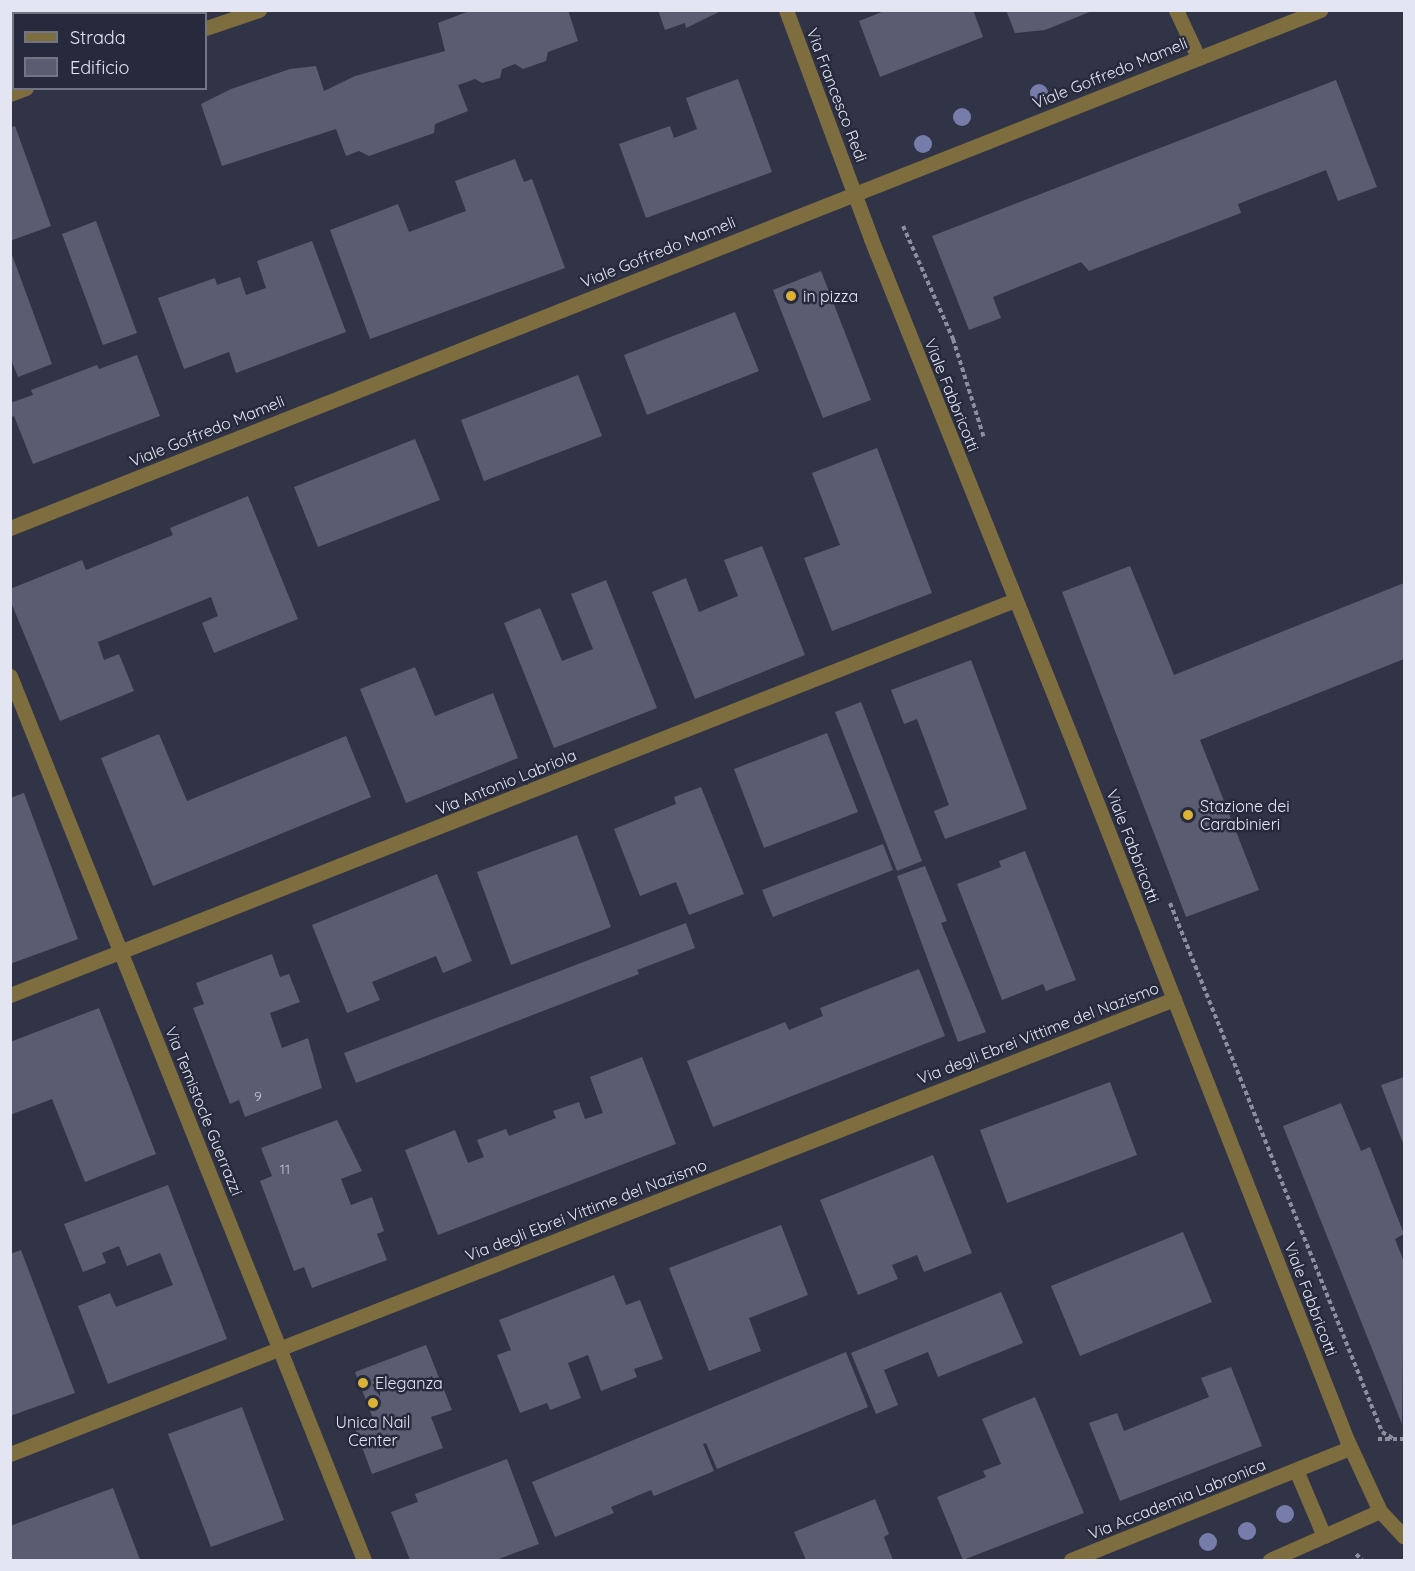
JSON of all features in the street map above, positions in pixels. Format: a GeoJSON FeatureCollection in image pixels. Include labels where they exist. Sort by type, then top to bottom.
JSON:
{"type":"FeatureCollection","features":[{"type":"Feature","properties":{"kind":"street"},"geometry":{"type":"LineString","coordinates":[[207,28],[259,10]]}},
{"type":"Feature","properties":{"kind":"street","name":"Via Francesco Redi"},"geometry":{"type":"LineString","coordinates":[[786,10],[855,193]]}},
{"type":"Feature","properties":{"kind":"street"},"geometry":{"type":"LineString","coordinates":[[1176,10],[1198,57]]}},
{"type":"Feature","properties":{"kind":"street","name":"Viale Goffredo Mameli"},"geometry":{"type":"LineString","coordinates":[[10,528],[1320,10]]}},
{"type":"Feature","properties":{"kind":"street","name":"Viale Fabbricotti"},"geometry":{"type":"LineString","coordinates":[[855,193],[1350,1448],[1380,1511],[1404,1537]]}},
{"type":"Feature","properties":{"kind":"street","name":"Via Antonio Labriola"},"geometry":{"type":"LineString","coordinates":[[10,995],[1015,600]]}},
{"type":"Feature","properties":{"kind":"street","name":"Via Temistocle Guerrazzi"},"geometry":{"type":"LineString","coordinates":[[10,676],[363,1560]]}},
{"type":"Feature","properties":{"kind":"street","name":"Via degli Ebrei Vittime del Nazismo"},"geometry":{"type":"LineString","coordinates":[[10,1454],[1174,999]]}},
{"type":"Feature","properties":{"kind":"street","name":"Via Accademia Labronica"},"geometry":{"type":"LineString","coordinates":[[1071,1560],[1350,1448]]}},
{"type":"Feature","properties":{"kind":"street"},"geometry":{"type":"LineString","coordinates":[[1296,1470],[1324,1536]]}},
{"type":"Feature","properties":{"kind":"street"},"geometry":{"type":"LineString","coordinates":[[1270,1560],[1380,1511]]}},
{"type":"Feature","properties":{"kind":"building"},"geometry":{"type":"Polygon","coordinates":[[[63,10],[100,10],[100,12],[63,10]]]}},
{"type":"Feature","properties":{"kind":"building"},"geometry":{"type":"Polygon","coordinates":[[[472,10],[568,10],[578,41],[548,52],[546,61],[523,69],[515,64],[502,69],[500,78],[482,83],[475,79],[458,85],[468,111],[435,124],[434,133],[369,156],[359,151],[346,156],[336,129],[222,166],[201,104],[231,89],[290,69],[316,66],[324,91],[355,76],[445,51],[438,23],[472,10]]]}},
{"type":"Feature","properties":{"kind":"building"},"geometry":{"type":"Polygon","coordinates":[[[658,10],[723,10],[686,28],[685,23],[665,30],[658,10]]]}},
{"type":"Feature","properties":{"kind":"building"},"geometry":{"type":"Polygon","coordinates":[[[887,10],[973,10],[983,37],[880,77],[859,21],[887,10]]]}},
{"type":"Feature","properties":{"kind":"building"},"geometry":{"type":"Polygon","coordinates":[[[1006,10],[1092,11],[1045,30],[1015,33],[1006,10]]]}},
{"type":"Feature","properties":{"kind":"building"},"geometry":{"type":"Polygon","coordinates":[[[738,79],[772,172],[646,218],[619,144],[670,126],[674,138],[697,129],[686,98],[738,79]]]}},
{"type":"Feature","properties":{"kind":"building"},"geometry":{"type":"Polygon","coordinates":[[[1336,80],[1377,187],[1338,201],[1326,170],[1238,204],[1241,213],[1089,271],[1081,262],[993,297],[1001,318],[969,330],[932,236],[1336,80]]]}},
{"type":"Feature","properties":{"kind":"building"},"geometry":{"type":"Polygon","coordinates":[[[15,126],[51,226],[10,241],[10,128],[15,126]]]}},
{"type":"Feature","properties":{"kind":"building"},"geometry":{"type":"Polygon","coordinates":[[[515,159],[524,182],[532,179],[565,268],[370,339],[330,230],[398,204],[409,232],[466,211],[455,181],[515,159]]]}},
{"type":"Feature","properties":{"kind":"building"},"geometry":{"type":"Polygon","coordinates":[[[96,221],[137,333],[103,345],[62,234],[96,221]]]}},
{"type":"Feature","properties":{"kind":"building"},"geometry":{"type":"Polygon","coordinates":[[[312,241],[346,332],[236,373],[229,352],[184,369],[158,298],[215,278],[217,285],[240,277],[246,295],[266,288],[257,261],[312,241]]]}},
{"type":"Feature","properties":{"kind":"building"},"geometry":{"type":"Polygon","coordinates":[[[11,252],[52,364],[18,377],[10,357],[11,252]]]}},
{"type":"Feature","properties":{"kind":"building"},"geometry":{"type":"Polygon","coordinates":[[[821,271],[871,400],[823,418],[773,290],[821,271]]]}},
{"type":"Feature","properties":{"kind":"building"},"geometry":{"type":"Polygon","coordinates":[[[735,312],[759,371],[647,415],[624,355],[735,312]]]}},
{"type":"Feature","properties":{"kind":"building"},"geometry":{"type":"Polygon","coordinates":[[[137,355],[160,416],[33,464],[14,416],[10,418],[10,403],[33,395],[31,390],[97,365],[99,369],[137,355]]]}},
{"type":"Feature","properties":{"kind":"building"},"geometry":{"type":"Polygon","coordinates":[[[578,375],[602,436],[484,481],[461,420],[578,375]]]}},
{"type":"Feature","properties":{"kind":"building"},"geometry":{"type":"Polygon","coordinates":[[[415,439],[440,500],[318,547],[294,487],[415,439]]]}},
{"type":"Feature","properties":{"kind":"building"},"geometry":{"type":"Polygon","coordinates":[[[877,448],[932,593],[832,631],[804,558],[840,545],[812,473],[877,448]]]}},
{"type":"Feature","properties":{"kind":"building"},"geometry":{"type":"Polygon","coordinates":[[[248,496],[298,619],[214,653],[202,623],[218,616],[211,597],[98,642],[104,660],[119,654],[134,691],[60,721],[10,600],[10,589],[82,560],[86,570],[173,535],[170,528],[248,496]]]}},
{"type":"Feature","properties":{"kind":"building"},"geometry":{"type":"Polygon","coordinates":[[[762,546],[805,655],[695,699],[652,592],[686,578],[699,612],[738,596],[724,560],[762,546]]]}},
{"type":"Feature","properties":{"kind":"building","name":"Stazione dei Carabinieri"},"geometry":{"type":"Polygon","coordinates":[[[1130,566],[1174,675],[1404,583],[1404,659],[1200,740],[1259,890],[1186,917],[1062,592],[1130,566]]]}},
{"type":"Feature","properties":{"kind":"building"},"geometry":{"type":"Polygon","coordinates":[[[606,580],[657,708],[554,748],[504,623],[540,608],[562,661],[593,649],[571,594],[606,580]]]}},
{"type":"Feature","properties":{"kind":"building"},"geometry":{"type":"Polygon","coordinates":[[[971,660],[1027,809],[945,839],[934,811],[949,805],[917,719],[904,724],[891,690],[971,660]]]}},
{"type":"Feature","properties":{"kind":"building"},"geometry":{"type":"Polygon","coordinates":[[[415,667],[435,716],[493,693],[518,758],[406,803],[360,689],[415,667]]]}},
{"type":"Feature","properties":{"kind":"building"},"geometry":{"type":"Polygon","coordinates":[[[861,702],[922,861],[897,871],[835,712],[861,702]]]}},
{"type":"Feature","properties":{"kind":"building"},"geometry":{"type":"Polygon","coordinates":[[[827,733],[858,812],[764,848],[734,769],[827,733]]]}},
{"type":"Feature","properties":{"kind":"building"},"geometry":{"type":"Polygon","coordinates":[[[159,734],[187,801],[346,736],[371,797],[153,886],[101,758],[159,734]]]}},
{"type":"Feature","properties":{"kind":"building"},"geometry":{"type":"Polygon","coordinates":[[[701,787],[744,894],[689,915],[676,882],[640,896],[614,829],[676,804],[674,797],[701,787]]]}},
{"type":"Feature","properties":{"kind":"building"},"geometry":{"type":"Polygon","coordinates":[[[24,793],[78,939],[10,964],[10,798],[24,793]]]}},
{"type":"Feature","properties":{"kind":"building"},"geometry":{"type":"Polygon","coordinates":[[[577,835],[611,927],[511,965],[477,872],[577,835]]]}},
{"type":"Feature","properties":{"kind":"building"},"geometry":{"type":"Polygon","coordinates":[[[883,844],[893,870],[773,917],[762,890],[883,844]]]}},
{"type":"Feature","properties":{"kind":"building"},"geometry":{"type":"Polygon","coordinates":[[[1025,851],[1076,980],[1046,991],[1043,984],[1002,1000],[957,884],[1001,867],[999,861],[1025,851]]]}},
{"type":"Feature","properties":{"kind":"building"},"geometry":{"type":"Polygon","coordinates":[[[925,866],[947,921],[941,923],[986,1032],[958,1042],[897,876],[925,866]]]}},
{"type":"Feature","properties":{"kind":"building"},"geometry":{"type":"Polygon","coordinates":[[[437,874],[472,961],[443,973],[436,956],[372,982],[380,1000],[347,1013],[312,925],[437,874]]]}},
{"type":"Feature","properties":{"kind":"building"},"geometry":{"type":"Polygon","coordinates":[[[686,923],[695,948],[637,970],[639,974],[356,1083],[344,1053],[686,923]]]}},
{"type":"Feature","properties":{"kind":"building"},"geometry":{"type":"Polygon","coordinates":[[[272,954],[280,977],[289,974],[300,1002],[270,1013],[282,1048],[308,1038],[322,1088],[245,1117],[239,1100],[230,1104],[193,1008],[204,1004],[196,983],[272,954]]]}},
{"type":"Feature","properties":{"kind":"building"},"geometry":{"type":"Polygon","coordinates":[[[919,969],[945,1036],[713,1127],[687,1061],[785,1022],[789,1030],[823,1016],[820,1008],[919,969]]]}},
{"type":"Feature","properties":{"kind":"building"},"geometry":{"type":"Polygon","coordinates":[[[99,1008],[156,1154],[85,1182],[52,1099],[10,1115],[10,1042],[99,1008]]]}},
{"type":"Feature","properties":{"kind":"building"},"geometry":{"type":"Polygon","coordinates":[[[642,1057],[676,1144],[438,1235],[405,1150],[455,1130],[468,1163],[484,1157],[477,1140],[506,1129],[509,1136],[556,1118],[553,1111],[579,1102],[585,1119],[603,1113],[590,1077],[642,1057]]]}},
{"type":"Feature","properties":{"kind":"building"},"geometry":{"type":"Polygon","coordinates":[[[1404,1077],[1404,1146],[1381,1085],[1404,1077]]]}},
{"type":"Feature","properties":{"kind":"building"},"geometry":{"type":"Polygon","coordinates":[[[1110,1082],[1137,1155],[1007,1203],[980,1130],[1110,1082]]]}},
{"type":"Feature","properties":{"kind":"building"},"geometry":{"type":"Polygon","coordinates":[[[1341,1103],[1361,1151],[1370,1147],[1404,1234],[1395,1239],[1404,1262],[1402,1424],[1283,1126],[1341,1103]]]}},
{"type":"Feature","properties":{"kind":"building"},"geometry":{"type":"Polygon","coordinates":[[[337,1120],[362,1171],[341,1179],[351,1205],[372,1197],[384,1231],[377,1234],[387,1260],[312,1288],[304,1267],[294,1271],[260,1181],[272,1176],[261,1148],[337,1120]]]}},
{"type":"Feature","properties":{"kind":"building"},"geometry":{"type":"Polygon","coordinates":[[[933,1155],[972,1253],[924,1272],[917,1255],[892,1265],[898,1279],[858,1295],[820,1200],[933,1155]]]}},
{"type":"Feature","properties":{"kind":"building"},"geometry":{"type":"Polygon","coordinates":[[[168,1185],[227,1339],[108,1384],[78,1306],[110,1293],[116,1307],[173,1285],[160,1253],[127,1266],[119,1246],[102,1253],[106,1263],[83,1272],[64,1224],[168,1185]]]}},
{"type":"Feature","properties":{"kind":"building"},"geometry":{"type":"Polygon","coordinates":[[[781,1225],[808,1295],[749,1318],[761,1351],[709,1371],[669,1268],[781,1225]]]}},
{"type":"Feature","properties":{"kind":"building"},"geometry":{"type":"Polygon","coordinates":[[[1183,1232],[1212,1302],[1080,1356],[1051,1286],[1183,1232]]]}},
{"type":"Feature","properties":{"kind":"building"},"geometry":{"type":"Polygon","coordinates":[[[21,1250],[75,1393],[10,1416],[10,1254],[21,1250]]]}},
{"type":"Feature","properties":{"kind":"building"},"geometry":{"type":"Polygon","coordinates":[[[614,1275],[626,1305],[640,1300],[663,1359],[634,1369],[637,1377],[601,1391],[588,1355],[568,1363],[581,1398],[550,1410],[547,1403],[520,1413],[497,1355],[511,1350],[499,1320],[614,1275]]]}},
{"type":"Feature","properties":{"kind":"building"},"geometry":{"type":"Polygon","coordinates":[[[1001,1292],[1023,1343],[938,1377],[928,1352],[884,1370],[898,1405],[876,1414],[851,1353],[1001,1292]]]}},
{"type":"Feature","properties":{"kind":"building"},"geometry":{"type":"Polygon","coordinates":[[[426,1345],[452,1410],[431,1417],[443,1448],[372,1474],[355,1428],[374,1421],[355,1372],[426,1345]]]}},
{"type":"Feature","properties":{"kind":"building"},"geometry":{"type":"Polygon","coordinates":[[[846,1352],[868,1407],[717,1469],[706,1443],[703,1444],[714,1471],[654,1496],[651,1490],[611,1507],[614,1513],[555,1537],[532,1482],[846,1352]]]}},
{"type":"Feature","properties":{"kind":"building"},"geometry":{"type":"Polygon","coordinates":[[[1231,1367],[1262,1446],[1120,1501],[1089,1423],[1117,1413],[1124,1431],[1209,1397],[1201,1378],[1231,1367]]]}},
{"type":"Feature","properties":{"kind":"building"},"geometry":{"type":"Polygon","coordinates":[[[1035,1397],[1084,1513],[963,1560],[937,1497],[986,1477],[983,1471],[1001,1464],[982,1419],[1035,1397]]]}},
{"type":"Feature","properties":{"kind":"building"},"geometry":{"type":"Polygon","coordinates":[[[242,1407],[284,1520],[211,1547],[168,1434],[242,1407]]]}},
{"type":"Feature","properties":{"kind":"building"},"geometry":{"type":"Polygon","coordinates":[[[507,1459],[539,1544],[496,1560],[410,1560],[391,1512],[418,1502],[415,1494],[507,1459]]]}},
{"type":"Feature","properties":{"kind":"building"},"geometry":{"type":"Polygon","coordinates":[[[113,1488],[140,1560],[10,1560],[10,1526],[113,1488]]]}},
{"type":"Feature","properties":{"kind":"building"},"geometry":{"type":"Polygon","coordinates":[[[875,1499],[889,1534],[884,1537],[893,1560],[806,1560],[794,1532],[875,1499]]]}},
{"type":"Feature","properties":{"kind":"place","name":"in pizza"},"geometry":{"type":"Point","coordinates":[791,296]}},
{"type":"Feature","properties":{"kind":"place","name":"Stazione dei Carabinieri"},"geometry":{"type":"Point","coordinates":[1188,815]}},
{"type":"Feature","properties":{"kind":"place","name":"Eleganza"},"geometry":{"type":"Point","coordinates":[363,1383]}},
{"type":"Feature","properties":{"kind":"place","name":"Unica Nail Center"},"geometry":{"type":"Point","coordinates":[373,1403]}}]}
